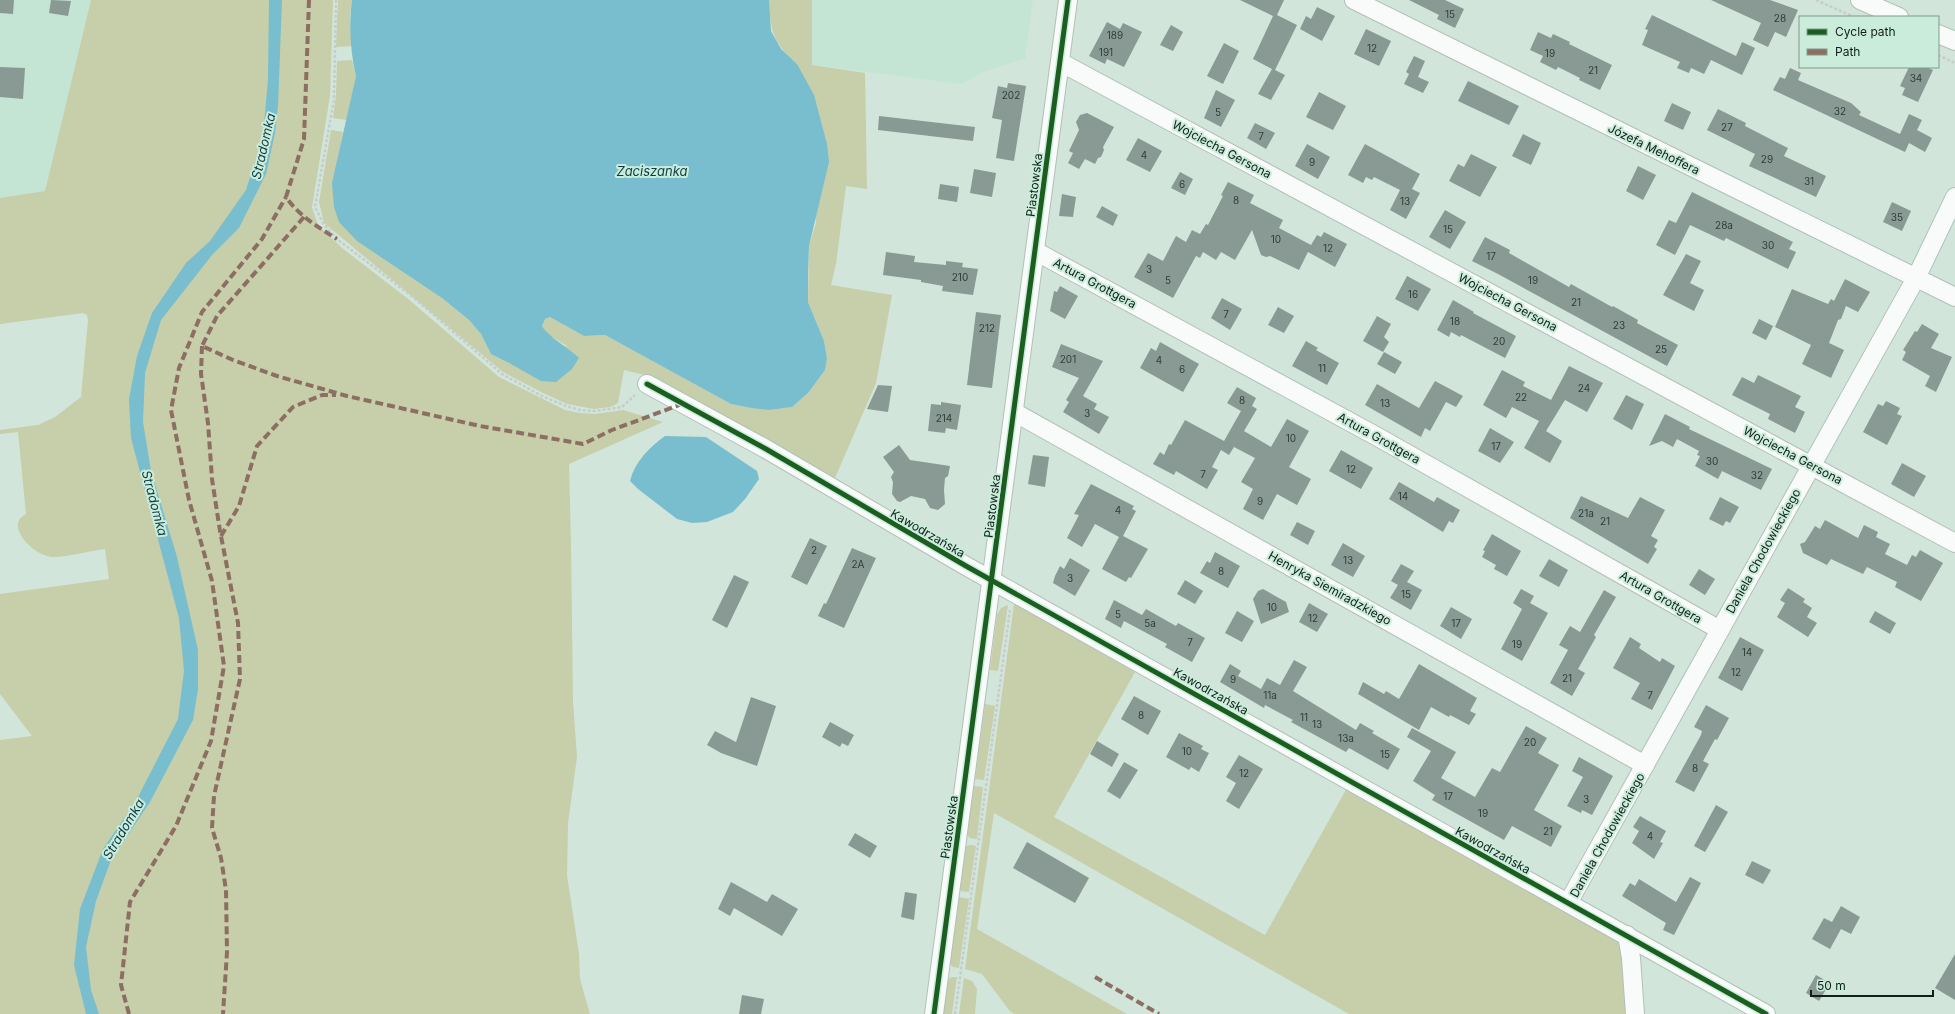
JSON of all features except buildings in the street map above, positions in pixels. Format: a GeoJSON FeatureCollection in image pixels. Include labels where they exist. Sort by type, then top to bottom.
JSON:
{"type":"FeatureCollection","features":[{"type":"Feature","properties":{"kind":"street","name":"Piastowska"},"geometry":{"type":"LineString","coordinates":[[934,1014],[1068,0]]}},
{"type":"Feature","properties":{"kind":"street","name":"Józefa Mehoffera"},"geometry":{"type":"LineString","coordinates":[[1354,0],[1955,297]]}},
{"type":"Feature","properties":{"kind":"street"},"geometry":{"type":"LineString","coordinates":[[1860,0],[1897,16]]}},
{"type":"Feature","properties":{"kind":"street"},"geometry":{"type":"LineString","coordinates":[[1939,34],[1955,41]]}},
{"type":"Feature","properties":{"kind":"street","name":"Wojciecha Gersona"},"geometry":{"type":"LineString","coordinates":[[1060,62],[1955,542]]}},
{"type":"Feature","properties":{"kind":"street","name":"Daniela Chodowieckiego"},"geometry":{"type":"LineString","coordinates":[[1568,903],[1646,765],[1811,464],[1916,278],[1955,197]]}},
{"type":"Feature","properties":{"kind":"street","name":"Artura Grottgera"},"geometry":{"type":"LineString","coordinates":[[1035,251],[1383,440],[1720,630]]}},
{"type":"Feature","properties":{"kind":"street","name":"Kawodrzańska"},"geometry":{"type":"LineString","coordinates":[[647,384],[766,449],[923,542],[1766,1014]]}},
{"type":"Feature","properties":{"kind":"street","name":"Henryka Siemiradzkiego"},"geometry":{"type":"LineString","coordinates":[[1014,412],[1408,630],[1646,765]]}},
{"type":"Feature","properties":{"kind":"street"},"geometry":{"type":"LineString","coordinates":[[1627,936],[1631,958],[1635,1014]]}},
{"type":"Feature","properties":{"kind":"path"},"geometry":{"type":"LineString","coordinates":[[336,0],[334,99],[316,207],[322,223],[337,239],[413,297],[502,374],[542,396],[566,406],[595,411],[622,407],[647,384]]}},
{"type":"Feature","properties":{"kind":"path"},"geometry":{"type":"LineString","coordinates":[[1816,0],[1852,16]]}},
{"type":"Feature","properties":{"kind":"path"},"geometry":{"type":"LineString","coordinates":[[1939,56],[1955,63]]}},
{"type":"Feature","properties":{"kind":"path"},"geometry":{"type":"LineString","coordinates":[[955,1014],[1012,591]]}},
{"type":"Feature","properties":{"kind":"shaded area"},"geometry":{"type":"Polygon","coordinates":[[[0,0],[91,0],[45,191],[0,198],[0,0]]]}},
{"type":"Feature","properties":{"kind":"shaded area"},"geometry":{"type":"Polygon","coordinates":[[[91,0],[333,0],[330,96],[312,207],[318,225],[342,248],[407,298],[499,377],[565,410],[595,414],[623,410],[663,422],[569,464],[573,702],[577,757],[568,823],[567,875],[579,954],[580,979],[590,1014],[0,1014],[0,740],[32,736],[0,694],[0,594],[109,579],[105,549],[65,556],[47,556],[32,548],[21,536],[18,528],[19,521],[26,514],[18,432],[0,434],[0,430],[38,425],[55,417],[81,397],[88,320],[87,315],[83,313],[0,324],[0,198],[45,191],[91,0]]]}},
{"type":"Feature","properties":{"kind":"shaded area"},"geometry":{"type":"Polygon","coordinates":[[[338,0],[352,0],[350,16],[352,46],[336,47],[338,0]]]}},
{"type":"Feature","properties":{"kind":"shaded area"},"geometry":{"type":"Polygon","coordinates":[[[769,0],[812,0],[812,65],[865,73],[867,189],[846,186],[836,264],[831,285],[892,295],[876,383],[832,485],[649,376],[624,370],[618,403],[610,407],[594,409],[567,404],[543,393],[503,372],[324,223],[319,202],[331,130],[343,132],[338,158],[442,298],[469,320],[481,334],[491,354],[511,364],[567,346],[545,333],[542,326],[545,319],[550,317],[584,336],[605,335],[731,404],[769,410],[792,407],[808,393],[825,370],[827,358],[824,341],[808,302],[809,246],[816,223],[797,64],[782,49],[774,36],[769,0]]]}},
{"type":"Feature","properties":{"kind":"shaded area"},"geometry":{"type":"Polygon","coordinates":[[[812,0],[1033,0],[1025,59],[985,71],[961,84],[812,65],[812,0]]]}},
{"type":"Feature","properties":{"kind":"shaded area"},"geometry":{"type":"Polygon","coordinates":[[[352,60],[356,76],[347,120],[333,118],[336,95],[337,61],[352,60]]]}},
{"type":"Feature","properties":{"kind":"shaded area"},"geometry":{"type":"Polygon","coordinates":[[[1014,604],[1135,672],[1054,817],[1265,935],[1348,786],[1619,942],[1622,949],[1627,1014],[1349,1014],[994,813],[977,929],[1127,1014],[1014,1014],[1009,1010],[982,974],[965,969],[1014,604]]]}},
{"type":"Feature","properties":{"kind":"shaded area"},"geometry":{"type":"Polygon","coordinates":[[[1008,605],[998,671],[990,670],[997,615],[1001,608],[1008,605]]]}},
{"type":"Feature","properties":{"kind":"shaded area"},"geometry":{"type":"Polygon","coordinates":[[[985,704],[995,706],[984,780],[975,779],[985,704]]]}},
{"type":"Feature","properties":{"kind":"shaded area"},"geometry":{"type":"Polygon","coordinates":[[[974,786],[983,787],[977,839],[970,838],[967,835],[974,786]]]}},
{"type":"Feature","properties":{"kind":"shaded area"},"geometry":{"type":"Polygon","coordinates":[[[966,846],[976,846],[969,892],[960,891],[966,846]]]}},
{"type":"Feature","properties":{"kind":"shaded area"},"geometry":{"type":"Polygon","coordinates":[[[959,897],[969,899],[959,968],[953,967],[950,964],[959,897]]]}},
{"type":"Feature","properties":{"kind":"shaded area"},"geometry":{"type":"Polygon","coordinates":[[[957,977],[952,1014],[943,1014],[948,979],[957,977]]]}},
{"type":"Feature","properties":{"kind":"shaded area"},"geometry":{"type":"Polygon","coordinates":[[[964,978],[972,981],[977,989],[975,1014],[959,1014],[964,978]]]}},
{"type":"Feature","properties":{"kind":"water","name":"Stradomka"},"geometry":{"type":"Polygon","coordinates":[[[269,0],[282,0],[278,106],[275,133],[266,174],[239,228],[212,255],[161,320],[145,373],[143,422],[151,471],[177,557],[198,650],[198,689],[193,720],[150,802],[111,860],[96,901],[86,947],[91,990],[99,1014],[86,1014],[74,965],[80,909],[103,849],[136,801],[178,719],[184,671],[179,618],[131,438],[129,399],[137,356],[152,313],[186,263],[210,241],[246,190],[263,137],[268,79],[269,0]]]}},
{"type":"Feature","properties":{"kind":"water","name":"Zaciszanka"},"geometry":{"type":"Polygon","coordinates":[[[352,0],[769,0],[771,31],[781,49],[797,64],[814,95],[827,144],[829,162],[809,246],[808,273],[808,302],[824,341],[827,358],[825,370],[808,393],[792,407],[769,410],[731,404],[605,335],[584,336],[550,317],[545,319],[542,326],[553,338],[579,358],[572,369],[556,382],[541,381],[491,354],[481,334],[469,320],[442,298],[357,241],[339,222],[334,207],[332,183],[356,76],[352,57],[351,38],[352,0]]]}},
{"type":"Feature","properties":{"kind":"water"},"geometry":{"type":"Polygon","coordinates":[[[665,436],[706,437],[757,471],[759,479],[745,499],[733,512],[707,522],[692,523],[677,519],[630,481],[639,461],[653,445],[665,436]]]}},
{"type":"Feature","properties":{"kind":"marked path"},"geometry":{"type":"LineString","coordinates":[[309,0],[304,139],[286,197],[303,215],[337,239]]}},
{"type":"Feature","properties":{"kind":"marked path"},"geometry":{"type":"LineString","coordinates":[[129,1014],[121,985],[130,902],[176,826],[211,741],[224,666],[212,581],[189,500],[171,410],[179,368],[202,312],[262,239],[286,197]]}},
{"type":"Feature","properties":{"kind":"marked path"},"geometry":{"type":"LineString","coordinates":[[304,217],[217,316],[202,346],[233,360],[277,376],[347,396],[480,426],[583,444],[612,430],[682,404]]}},
{"type":"Feature","properties":{"kind":"marked path"},"geometry":{"type":"LineString","coordinates":[[202,346],[201,374],[208,423],[212,479],[220,531],[238,623],[240,679],[214,796],[212,828],[221,858],[226,890],[227,952],[223,1014]]}},
{"type":"Feature","properties":{"kind":"marked path"},"geometry":{"type":"LineString","coordinates":[[221,536],[239,506],[257,446],[293,407],[322,395],[336,395]]}},
{"type":"Feature","properties":{"kind":"marked path"},"geometry":{"type":"LineString","coordinates":[[1095,977],[1159,1014]]}},
{"type":"Feature","properties":{"kind":"cycle path"},"geometry":{"type":"LineString","coordinates":[[934,1014],[1068,0]]}},
{"type":"Feature","properties":{"kind":"cycle path"},"geometry":{"type":"LineString","coordinates":[[647,384],[766,449],[966,566],[1766,1014]]}}]}
